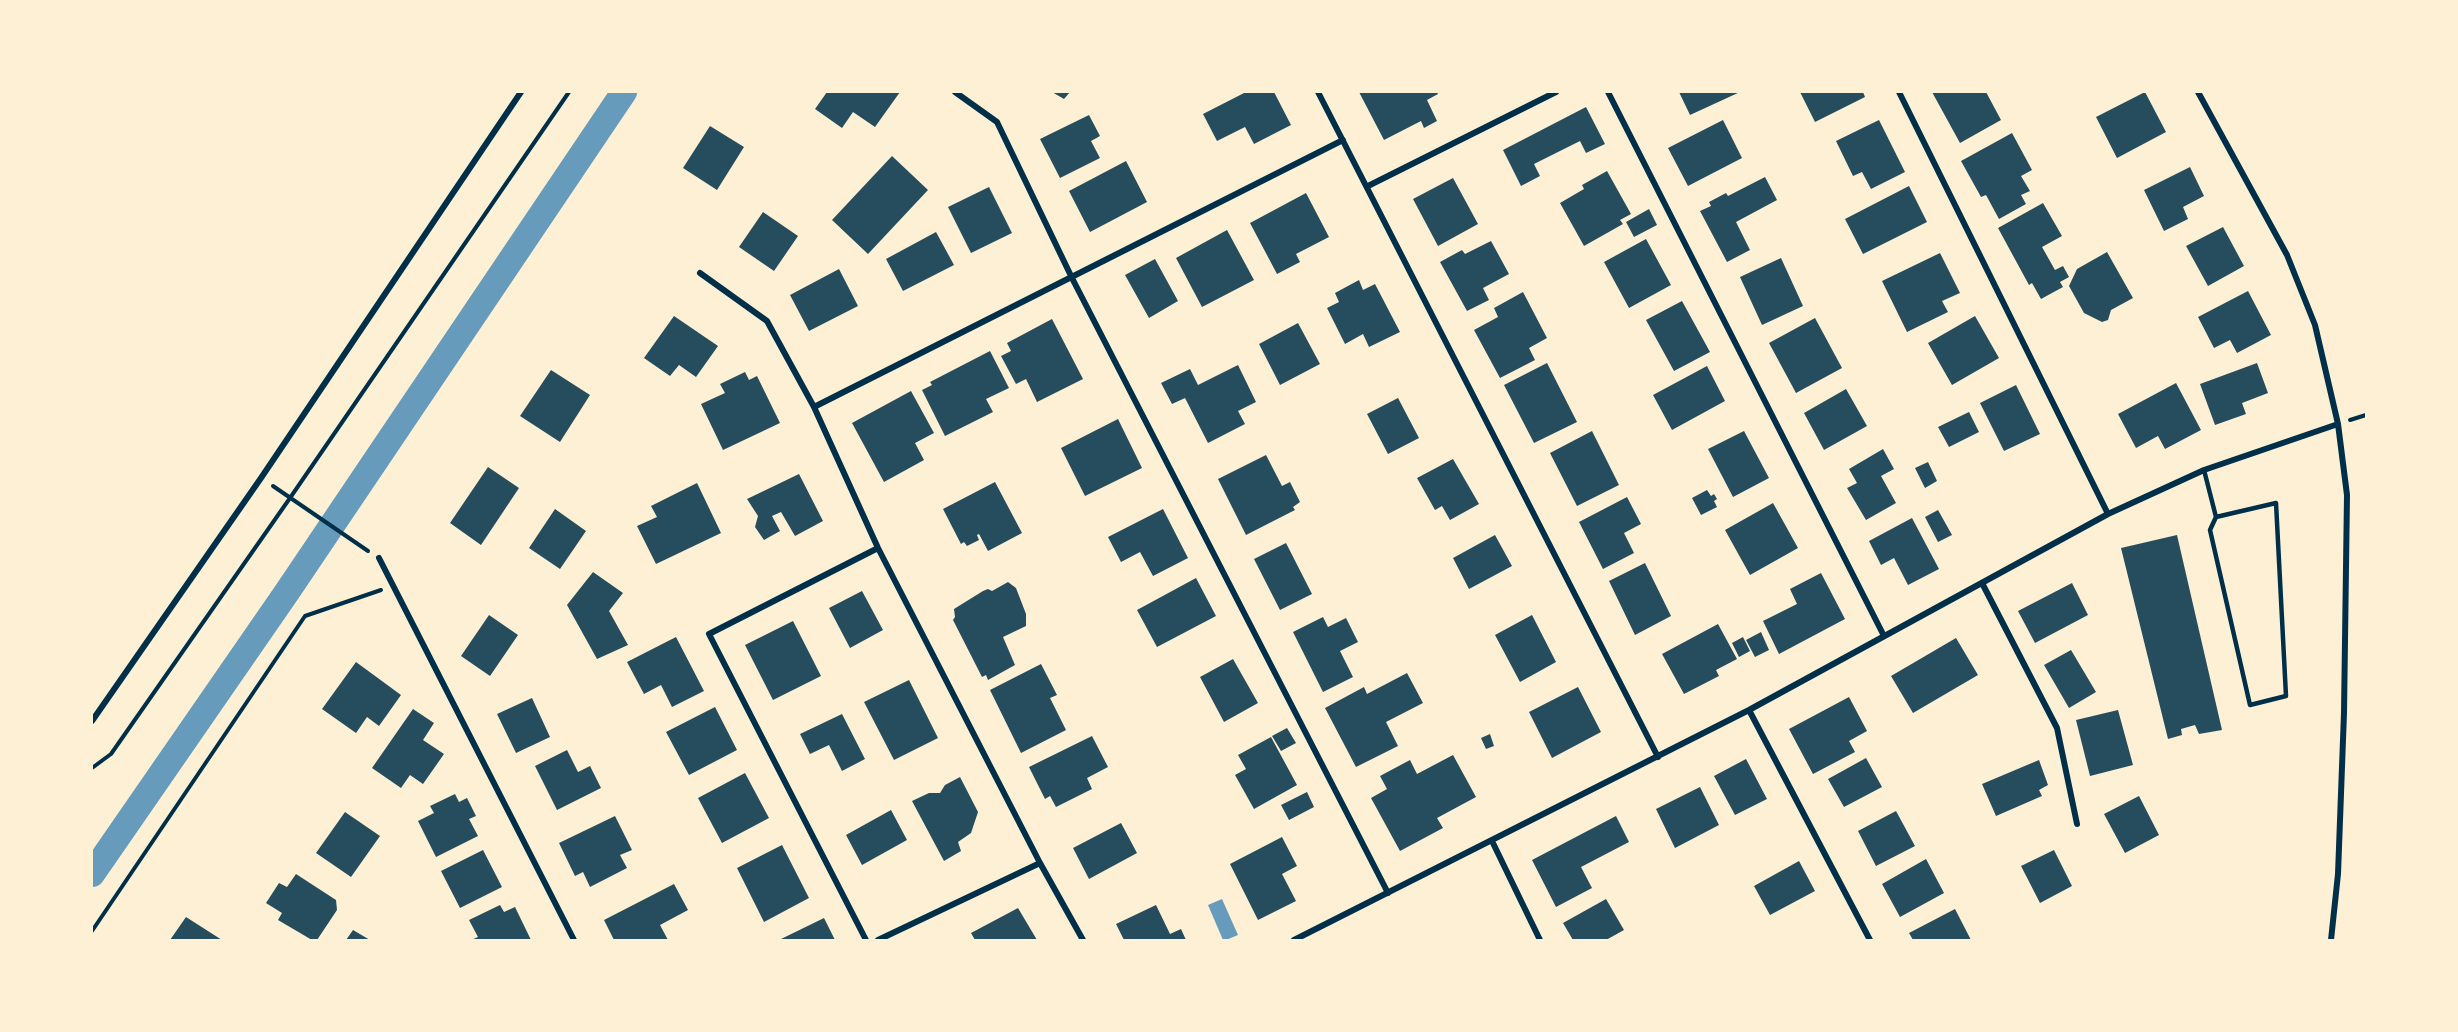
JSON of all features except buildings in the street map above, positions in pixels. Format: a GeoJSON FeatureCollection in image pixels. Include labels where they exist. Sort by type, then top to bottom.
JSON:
{"type":"FeatureCollection","features":[{"type":"Feature","properties":{"kind":"street"},"geometry":{"type":"LineString","coordinates":[[92,721],[261,478],[521,92]]}},
{"type":"Feature","properties":{"kind":"street"},"geometry":{"type":"LineString","coordinates":[[956,92],[997,122],[1072,278],[1388,893]]}},
{"type":"Feature","properties":{"kind":"street"},"geometry":{"type":"LineString","coordinates":[[1318,92],[1658,757]]}},
{"type":"Feature","properties":{"kind":"street"},"geometry":{"type":"LineString","coordinates":[[1368,186],[1556,92]]}},
{"type":"Feature","properties":{"kind":"street"},"geometry":{"type":"LineString","coordinates":[[1608,92],[1884,636]]}},
{"type":"Feature","properties":{"kind":"street"},"geometry":{"type":"LineString","coordinates":[[1899,92],[2108,514]]}},
{"type":"Feature","properties":{"kind":"street"},"geometry":{"type":"LineString","coordinates":[[2198,92],[2287,255],[2315,325],[2338,423],[2347,495],[2344,713],[2338,874],[2331,940]]}},
{"type":"Feature","properties":{"kind":"street"},"geometry":{"type":"LineString","coordinates":[[814,407],[1343,140]]}},
{"type":"Feature","properties":{"kind":"street"},"geometry":{"type":"LineString","coordinates":[[700,273],[767,321],[814,407],[878,548],[1040,863],[1083,940]]}},
{"type":"Feature","properties":{"kind":"street"},"geometry":{"type":"LineString","coordinates":[[1294,940],[1749,710],[2108,514],[2204,470],[2338,423]]}},
{"type":"Feature","properties":{"kind":"street"},"geometry":{"type":"LineString","coordinates":[[866,940],[709,634],[878,548]]}},
{"type":"Feature","properties":{"kind":"street"},"geometry":{"type":"LineString","coordinates":[[379,558],[574,940]]}},
{"type":"Feature","properties":{"kind":"street"},"geometry":{"type":"LineString","coordinates":[[1982,583],[2057,728],[2077,824]]}},
{"type":"Feature","properties":{"kind":"street"},"geometry":{"type":"LineString","coordinates":[[1749,710],[1870,940]]}},
{"type":"Feature","properties":{"kind":"street"},"geometry":{"type":"LineString","coordinates":[[1492,841],[1540,940]]}},
{"type":"Feature","properties":{"kind":"street"},"geometry":{"type":"LineString","coordinates":[[878,940],[1040,863]]}},
{"type":"Feature","properties":{"kind":"lane"},"geometry":{"type":"LineString","coordinates":[[2204,470],[2216,517],[2210,530],[2250,705],[2286,696],[2276,503],[2216,517]]}},
{"type":"Feature","properties":{"kind":"path"},"geometry":{"type":"LineString","coordinates":[[92,768],[111,754],[569,92]]}},
{"type":"Feature","properties":{"kind":"path"},"geometry":{"type":"LineString","coordinates":[[290,498],[356,543]]}},
{"type":"Feature","properties":{"kind":"path"},"geometry":{"type":"LineString","coordinates":[[92,931],[305,616],[393,586]]}},
{"type":"Feature","properties":{"kind":"water"},"geometry":{"type":"Polygon","coordinates":[[[1222,899],[1238,935],[1226,940],[1223,940],[1208,905],[1222,899]]]}},
{"type":"Feature","properties":{"kind":"waterway"},"geometry":{"type":"LineString","coordinates":[[92,874],[287,592],[624,92]]}}]}
